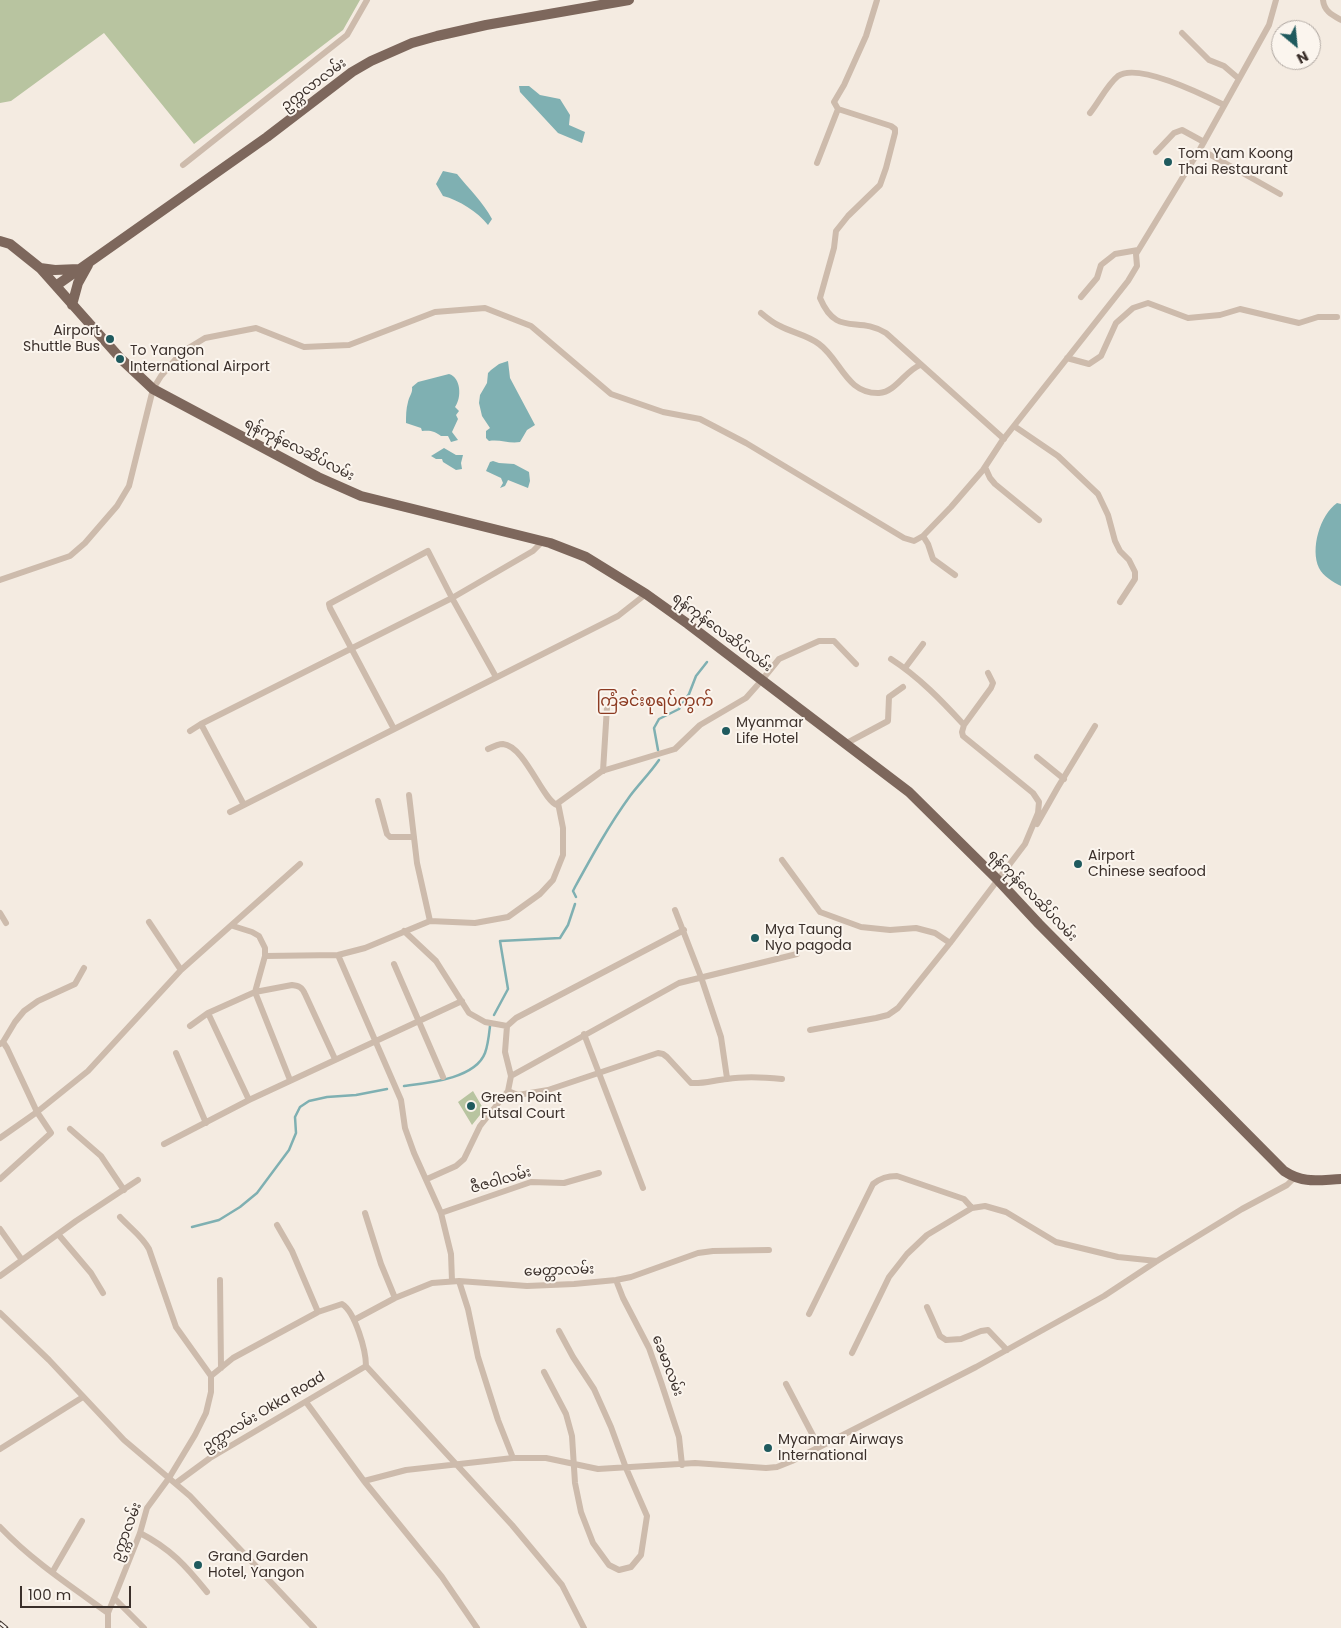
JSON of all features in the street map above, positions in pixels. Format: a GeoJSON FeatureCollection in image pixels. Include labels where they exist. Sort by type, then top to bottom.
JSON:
{"type":"FeatureCollection","features":[{"type":"Feature","properties":{"kind":"main road","name":"ဥက္ကလာလမ်း"},"geometry":{"type":"LineString","coordinates":[[57,285],[267,137],[352,72],[371,61],[412,43],[437,36],[486,25],[629,0]]}},
{"type":"Feature","properties":{"kind":"main road","name":"ရန်ကုန်လေဆိပ်လမ်း"},"geometry":{"type":"LineString","coordinates":[[0,241],[10,244],[40,268],[121,359],[153,389],[318,477],[361,496],[542,542],[586,557],[646,594],[727,652],[909,792],[1265,1152],[1294,1178]]}},
{"type":"Feature","properties":{"kind":"main road"},"geometry":{"type":"LineString","coordinates":[[40,268],[55,270],[84,266],[72,305]]}},
{"type":"Feature","properties":{"kind":"main road"},"geometry":{"type":"LineString","coordinates":[[1294,1178],[1308,1181],[1341,1179]]}},
{"type":"Feature","properties":{"kind":"street"},"geometry":{"type":"LineString","coordinates":[[183,165],[347,35],[367,0]]}},
{"type":"Feature","properties":{"kind":"street"},"geometry":{"type":"LineString","coordinates":[[877,0],[866,36],[844,85],[834,102],[838,109],[891,126],[895,129],[895,132],[880,185],[848,216],[836,231],[834,248],[820,298],[835,320],[840,323],[873,326],[902,346],[920,365],[1004,438]]}},
{"type":"Feature","properties":{"kind":"street"},"geometry":{"type":"LineString","coordinates":[[0,580],[70,556],[85,543],[117,506],[129,486],[153,389],[161,376],[182,352],[205,338],[256,328],[304,347],[349,344],[435,312],[485,308],[531,326],[611,394],[663,412],[700,419],[746,443],[904,538],[914,541],[923,536],[951,507],[985,467],[1004,438],[1128,281],[1136,266],[1138,250],[1200,150],[1268,25],[1276,0]]}},
{"type":"Feature","properties":{"kind":"street"},"geometry":{"type":"LineString","coordinates":[[1323,0],[1329,13],[1341,20]]}},
{"type":"Feature","properties":{"kind":"street"},"geometry":{"type":"LineString","coordinates":[[1182,33],[1209,60],[1224,66],[1238,78]]}},
{"type":"Feature","properties":{"kind":"street"},"geometry":{"type":"LineString","coordinates":[[1090,113],[1110,84],[1119,75],[1133,71],[1184,85],[1224,105]]}},
{"type":"Feature","properties":{"kind":"street"},"geometry":{"type":"LineString","coordinates":[[817,163],[838,109]]}},
{"type":"Feature","properties":{"kind":"street"},"geometry":{"type":"LineString","coordinates":[[1156,152],[1174,133],[1182,130],[1204,142]]}},
{"type":"Feature","properties":{"kind":"street"},"geometry":{"type":"LineString","coordinates":[[1200,150],[1280,194]]}},
{"type":"Feature","properties":{"kind":"street"},"geometry":{"type":"LineString","coordinates":[[1081,297],[1097,278],[1101,265],[1115,254],[1138,250]]}},
{"type":"Feature","properties":{"kind":"street"},"geometry":{"type":"LineString","coordinates":[[1067,358],[1089,364],[1101,356],[1116,323],[1133,308],[1148,303],[1188,318],[1220,315],[1240,309],[1300,323],[1318,317],[1337,317]]}},
{"type":"Feature","properties":{"kind":"street"},"geometry":{"type":"LineString","coordinates":[[760,313],[780,327],[808,337],[819,344],[830,353],[843,375],[852,384],[863,390],[881,393],[891,388],[913,368],[920,365]]}},
{"type":"Feature","properties":{"kind":"street"},"geometry":{"type":"LineString","coordinates":[[1014,426],[1058,456],[1098,494],[1108,515],[1114,541],[1129,560],[1135,572],[1135,579],[1120,602]]}},
{"type":"Feature","properties":{"kind":"street"},"geometry":{"type":"LineString","coordinates":[[985,467],[995,484],[1039,520]]}},
{"type":"Feature","properties":{"kind":"street"},"geometry":{"type":"LineString","coordinates":[[923,536],[933,559],[955,576]]}},
{"type":"Feature","properties":{"kind":"street"},"geometry":{"type":"LineString","coordinates":[[190,731],[452,598],[534,551],[542,542]]}},
{"type":"Feature","properties":{"kind":"street"},"geometry":{"type":"LineString","coordinates":[[394,729],[329,604],[428,551],[496,677]]}},
{"type":"Feature","properties":{"kind":"street"},"geometry":{"type":"LineString","coordinates":[[230,812],[618,616],[646,594]]}},
{"type":"Feature","properties":{"kind":"street"},"geometry":{"type":"LineString","coordinates":[[557,805],[602,771],[676,749],[700,725],[746,698],[779,659],[819,641],[834,641],[856,664]]}},
{"type":"Feature","properties":{"kind":"street"},"geometry":{"type":"LineString","coordinates":[[905,668],[922,644]]}},
{"type":"Feature","properties":{"kind":"street"},"geometry":{"type":"LineString","coordinates":[[891,659],[905,668],[964,725]]}},
{"type":"Feature","properties":{"kind":"street"},"geometry":{"type":"LineString","coordinates":[[810,1030],[888,1015],[898,1008],[1025,844],[1038,813],[1039,802],[1033,793],[963,736],[962,732],[964,725],[994,682],[988,674]]}},
{"type":"Feature","properties":{"kind":"street"},"geometry":{"type":"LineString","coordinates":[[845,744],[888,721],[889,697],[903,687]]}},
{"type":"Feature","properties":{"kind":"street"},"geometry":{"type":"LineString","coordinates":[[602,771],[607,707]]}},
{"type":"Feature","properties":{"kind":"street"},"geometry":{"type":"LineString","coordinates":[[202,724],[244,805]]}},
{"type":"Feature","properties":{"kind":"street"},"geometry":{"type":"LineString","coordinates":[[1030,833],[1034,830],[1095,726]]}},
{"type":"Feature","properties":{"kind":"street"},"geometry":{"type":"LineString","coordinates":[[265,956],[338,955],[365,948],[430,921],[475,923],[508,917],[540,894],[553,880],[563,855],[563,828],[557,805],[551,801],[529,767],[510,747],[505,744],[499,744],[488,749]]}},
{"type":"Feature","properties":{"kind":"street"},"geometry":{"type":"LineString","coordinates":[[1037,757],[1064,779]]}},
{"type":"Feature","properties":{"kind":"street"},"geometry":{"type":"LineString","coordinates":[[409,795],[417,863],[430,921]]}},
{"type":"Feature","properties":{"kind":"street"},"geometry":{"type":"LineString","coordinates":[[378,801],[387,834],[390,837],[414,837]]}},
{"type":"Feature","properties":{"kind":"street"},"geometry":{"type":"LineString","coordinates":[[782,860],[820,912],[861,927],[890,930],[916,928],[935,933],[950,943]]}},
{"type":"Feature","properties":{"kind":"street"},"geometry":{"type":"LineString","coordinates":[[0,1138],[37,1112],[88,1070],[181,970],[233,926],[300,864]]}},
{"type":"Feature","properties":{"kind":"street"},"geometry":{"type":"LineString","coordinates":[[675,910],[684,930],[721,1037],[727,1078]]}},
{"type":"Feature","properties":{"kind":"street"},"geometry":{"type":"LineString","coordinates":[[0,913],[6,923]]}},
{"type":"Feature","properties":{"kind":"street"},"geometry":{"type":"LineString","coordinates":[[149,922],[181,970]]}},
{"type":"Feature","properties":{"kind":"street"},"geometry":{"type":"LineString","coordinates":[[233,926],[259,936],[265,948],[265,956],[255,992],[290,1080]]}},
{"type":"Feature","properties":{"kind":"street"},"geometry":{"type":"LineString","coordinates":[[428,1180],[456,1166],[464,1159],[480,1126],[508,1091],[511,1076],[505,1052],[507,1026],[516,1018],[684,930]]}},
{"type":"Feature","properties":{"kind":"street"},"geometry":{"type":"LineString","coordinates":[[404,932],[436,961],[470,1012],[485,1022],[507,1026]]}},
{"type":"Feature","properties":{"kind":"street"},"geometry":{"type":"LineString","coordinates":[[511,1076],[679,983],[797,954]]}},
{"type":"Feature","properties":{"kind":"street"},"geometry":{"type":"LineString","coordinates":[[338,955],[401,1100],[405,1128],[441,1213],[456,1281],[468,1309],[478,1357],[512,1458]]}},
{"type":"Feature","properties":{"kind":"street"},"geometry":{"type":"LineString","coordinates":[[394,964],[443,1077]]}},
{"type":"Feature","properties":{"kind":"street"},"geometry":{"type":"LineString","coordinates":[[0,1179],[51,1134],[37,1112],[2,1043],[24,1011],[38,1001],[74,984],[84,968]]}},
{"type":"Feature","properties":{"kind":"street"},"geometry":{"type":"LineString","coordinates":[[190,1026],[208,1013],[255,992],[292,986],[301,988],[335,1059]]}},
{"type":"Feature","properties":{"kind":"street"},"geometry":{"type":"LineString","coordinates":[[164,1144],[290,1080],[462,1001]]}},
{"type":"Feature","properties":{"kind":"street"},"geometry":{"type":"LineString","coordinates":[[208,1013],[249,1100]]}},
{"type":"Feature","properties":{"kind":"street"},"geometry":{"type":"LineString","coordinates":[[584,1034],[643,1188]]}},
{"type":"Feature","properties":{"kind":"street"},"geometry":{"type":"LineString","coordinates":[[176,1053],[206,1123]]}},
{"type":"Feature","properties":{"kind":"street"},"geometry":{"type":"LineString","coordinates":[[508,1091],[518,1095],[548,1090],[658,1053],[667,1057],[691,1083],[698,1084],[727,1078],[756,1076],[782,1079]]}},
{"type":"Feature","properties":{"kind":"street"},"geometry":{"type":"LineString","coordinates":[[70,1129],[100,1156],[124,1190]]}},
{"type":"Feature","properties":{"kind":"street","name":"ဇီဇဝါလမ်း"},"geometry":{"type":"LineString","coordinates":[[441,1213],[531,1182],[564,1182],[599,1174]]}},
{"type":"Feature","properties":{"kind":"street"},"geometry":{"type":"LineString","coordinates":[[809,1314],[873,1184],[879,1179],[886,1176],[897,1176],[964,1199],[972,1208]]}},
{"type":"Feature","properties":{"kind":"street"},"geometry":{"type":"LineString","coordinates":[[364,1481],[406,1470],[512,1458],[546,1458],[598,1469],[695,1464],[778,1467],[1007,1350],[1104,1296],[1157,1261],[1242,1210],[1280,1190],[1294,1178]]}},
{"type":"Feature","properties":{"kind":"street"},"geometry":{"type":"LineString","coordinates":[[0,1276],[138,1180]]}},
{"type":"Feature","properties":{"kind":"street"},"geometry":{"type":"LineString","coordinates":[[852,1353],[889,1276],[907,1254],[927,1235],[972,1208],[985,1206],[1006,1212],[1056,1242],[1118,1257],[1157,1261]]}},
{"type":"Feature","properties":{"kind":"street"},"geometry":{"type":"LineString","coordinates":[[365,1213],[381,1264],[395,1298]]}},
{"type":"Feature","properties":{"kind":"street"},"geometry":{"type":"LineString","coordinates":[[120,1217],[132,1230],[144,1238],[155,1263],[176,1327],[211,1376],[233,1358],[318,1312],[342,1304],[346,1306],[354,1320],[363,1346],[366,1366],[458,1464],[562,1585],[584,1628]]}},
{"type":"Feature","properties":{"kind":"street"},"geometry":{"type":"LineString","coordinates":[[277,1225],[292,1251],[318,1312]]}},
{"type":"Feature","properties":{"kind":"street"},"geometry":{"type":"LineString","coordinates":[[0,1229],[22,1260]]}},
{"type":"Feature","properties":{"kind":"street"},"geometry":{"type":"LineString","coordinates":[[58,1234],[91,1274],[103,1293]]}},
{"type":"Feature","properties":{"kind":"street","name":"မေတ္တာလမ်း"},"geometry":{"type":"LineString","coordinates":[[354,1320],[395,1298],[432,1283],[456,1281],[527,1286],[616,1280],[631,1277],[698,1253],[713,1250],[770,1250]]}},
{"type":"Feature","properties":{"kind":"street"},"geometry":{"type":"LineString","coordinates":[[220,1280],[221,1368]]}},
{"type":"Feature","properties":{"kind":"street","name":"ခေမာလမ်း"},"geometry":{"type":"LineString","coordinates":[[616,1280],[623,1298],[649,1348],[662,1382],[679,1437],[682,1465]]}},
{"type":"Feature","properties":{"kind":"street"},"geometry":{"type":"LineString","coordinates":[[927,1307],[940,1336],[946,1340],[961,1339],[988,1330],[1007,1350]]}},
{"type":"Feature","properties":{"kind":"street"},"geometry":{"type":"LineString","coordinates":[[0,1313],[49,1360],[124,1440],[176,1483],[314,1628]]}},
{"type":"Feature","properties":{"kind":"street"},"geometry":{"type":"LineString","coordinates":[[544,1372],[566,1414],[572,1436],[575,1483],[581,1512],[593,1543],[609,1566],[619,1570],[631,1567],[641,1555],[647,1516],[594,1388],[572,1357],[559,1331]]}},
{"type":"Feature","properties":{"kind":"street","name":"ဥက္ကာလမ်း Okka Road"},"geometry":{"type":"LineString","coordinates":[[176,1483],[210,1458],[366,1366]]}},
{"type":"Feature","properties":{"kind":"street","name":"ဥက္ကာလမ်း"},"geometry":{"type":"LineString","coordinates":[[108,1628],[108,1613],[140,1533],[147,1508],[169,1478],[195,1436],[206,1413],[211,1392],[211,1376]]}},
{"type":"Feature","properties":{"kind":"street"},"geometry":{"type":"LineString","coordinates":[[786,1384],[819,1447]]}},
{"type":"Feature","properties":{"kind":"street"},"geometry":{"type":"LineString","coordinates":[[0,1449],[83,1397]]}},
{"type":"Feature","properties":{"kind":"street"},"geometry":{"type":"LineString","coordinates":[[306,1402],[364,1481],[442,1577],[477,1628]]}},
{"type":"Feature","properties":{"kind":"street"},"geometry":{"type":"LineString","coordinates":[[52,1572],[82,1521]]}},
{"type":"Feature","properties":{"kind":"street"},"geometry":{"type":"LineString","coordinates":[[0,1527],[52,1572],[108,1613]]}},
{"type":"Feature","properties":{"kind":"street"},"geometry":{"type":"LineString","coordinates":[[140,1533],[153,1540],[184,1563],[207,1592]]}},
{"type":"Feature","properties":{"kind":"street"},"geometry":{"type":"LineString","coordinates":[[114,1598],[144,1628]]}},
{"type":"Feature","properties":{"kind":"green space"},"geometry":{"type":"Polygon","coordinates":[[[0,0],[360,0],[343,30],[194,144],[104,33],[11,101],[0,103],[0,0]]]}},
{"type":"Feature","properties":{"kind":"green space","name":"Green Point Futsal Court"},"geometry":{"type":"Polygon","coordinates":[[[473,1091],[484,1110],[472,1125],[458,1102],[473,1091]]]}},
{"type":"Feature","properties":{"kind":"water"},"geometry":{"type":"Polygon","coordinates":[[[519,86],[529,86],[540,95],[560,99],[570,115],[569,125],[585,132],[582,143],[558,133],[520,92],[519,86]]]}},
{"type":"Feature","properties":{"kind":"water"},"geometry":{"type":"Polygon","coordinates":[[[443,171],[457,174],[476,196],[492,219],[488,225],[468,207],[443,196],[436,184],[443,171]]]}},
{"type":"Feature","properties":{"kind":"water"},"geometry":{"type":"Polygon","coordinates":[[[508,361],[510,378],[535,425],[527,430],[520,442],[489,441],[486,438],[486,431],[490,428],[482,416],[479,403],[480,395],[487,383],[488,373],[499,364],[508,361]]]}},
{"type":"Feature","properties":{"kind":"water"},"geometry":{"type":"Polygon","coordinates":[[[449,374],[456,379],[459,388],[459,398],[455,407],[459,411],[456,415],[458,419],[452,432],[458,440],[451,442],[448,436],[441,436],[432,431],[422,431],[421,428],[406,423],[408,400],[412,387],[418,382],[449,374]]]}},
{"type":"Feature","properties":{"kind":"water"},"geometry":{"type":"Polygon","coordinates":[[[444,448],[456,455],[463,455],[462,469],[456,470],[443,462],[442,459],[436,459],[431,456],[444,448]]]}},
{"type":"Feature","properties":{"kind":"water"},"geometry":{"type":"Polygon","coordinates":[[[490,462],[514,464],[529,472],[530,481],[528,488],[508,480],[505,486],[500,488],[503,483],[501,478],[486,471],[490,462]]]}},
{"type":"Feature","properties":{"kind":"water"},"geometry":{"type":"Polygon","coordinates":[[[1337,503],[1341,504],[1341,586],[1321,571],[1316,560],[1316,542],[1321,524],[1331,508],[1337,503]]]}},
{"type":"Feature","properties":{"kind":"waterway"},"geometry":{"type":"LineString","coordinates":[[658,750],[654,728],[659,719],[679,709],[689,694],[696,676],[707,662]]}},
{"type":"Feature","properties":{"kind":"waterway"},"geometry":{"type":"LineString","coordinates":[[576,897],[573,891],[594,852],[630,796],[659,760]]}},
{"type":"Feature","properties":{"kind":"waterway"},"geometry":{"type":"LineString","coordinates":[[494,1015],[508,989],[500,941],[560,938],[568,925],[575,904]]}},
{"type":"Feature","properties":{"kind":"waterway"},"geometry":{"type":"LineString","coordinates":[[404,1086],[449,1078],[471,1069],[480,1062],[485,1053],[490,1026]]}},
{"type":"Feature","properties":{"kind":"waterway"},"geometry":{"type":"LineString","coordinates":[[192,1227],[219,1220],[240,1207],[257,1193],[289,1150],[296,1133],[295,1117],[300,1107],[309,1101],[327,1097],[356,1095],[387,1089]]}},
{"type":"Feature","properties":{"kind":"railway"},"geometry":{"type":"LineString","coordinates":[[0,1623],[6,1628]]}},
{"type":"Feature","properties":{"kind":"place","name":"Tom Yam Koong Thai Restaurant"},"geometry":{"type":"Point","coordinates":[1168,162]}},
{"type":"Feature","properties":{"kind":"place","name":"Airport Shuttle Bus"},"geometry":{"type":"Point","coordinates":[110,339]}},
{"type":"Feature","properties":{"kind":"place","name":"To Yangon International Airport"},"geometry":{"type":"Point","coordinates":[120,359]}},
{"type":"Feature","properties":{"kind":"place","name":"Myanmar Life Hotel"},"geometry":{"type":"Point","coordinates":[726,731]}},
{"type":"Feature","properties":{"kind":"place","name":"Airport Chinese seafood"},"geometry":{"type":"Point","coordinates":[1078,864]}},
{"type":"Feature","properties":{"kind":"place","name":"Mya Taung Nyo pagoda"},"geometry":{"type":"Point","coordinates":[755,938]}},
{"type":"Feature","properties":{"kind":"place","name":"Green Point Futsal Court"},"geometry":{"type":"Point","coordinates":[471,1106]}},
{"type":"Feature","properties":{"kind":"place","name":"Myanmar Airways International"},"geometry":{"type":"Point","coordinates":[768,1448]}},
{"type":"Feature","properties":{"kind":"place","name":"Grand Garden Hotel, Yangon"},"geometry":{"type":"Point","coordinates":[198,1565]}},
{"type":"Feature","properties":{"kind":"district","name":"ကြံခင်းစုရပ်ကွက်"},"geometry":{"type":"Point","coordinates":[655,702]}}]}
